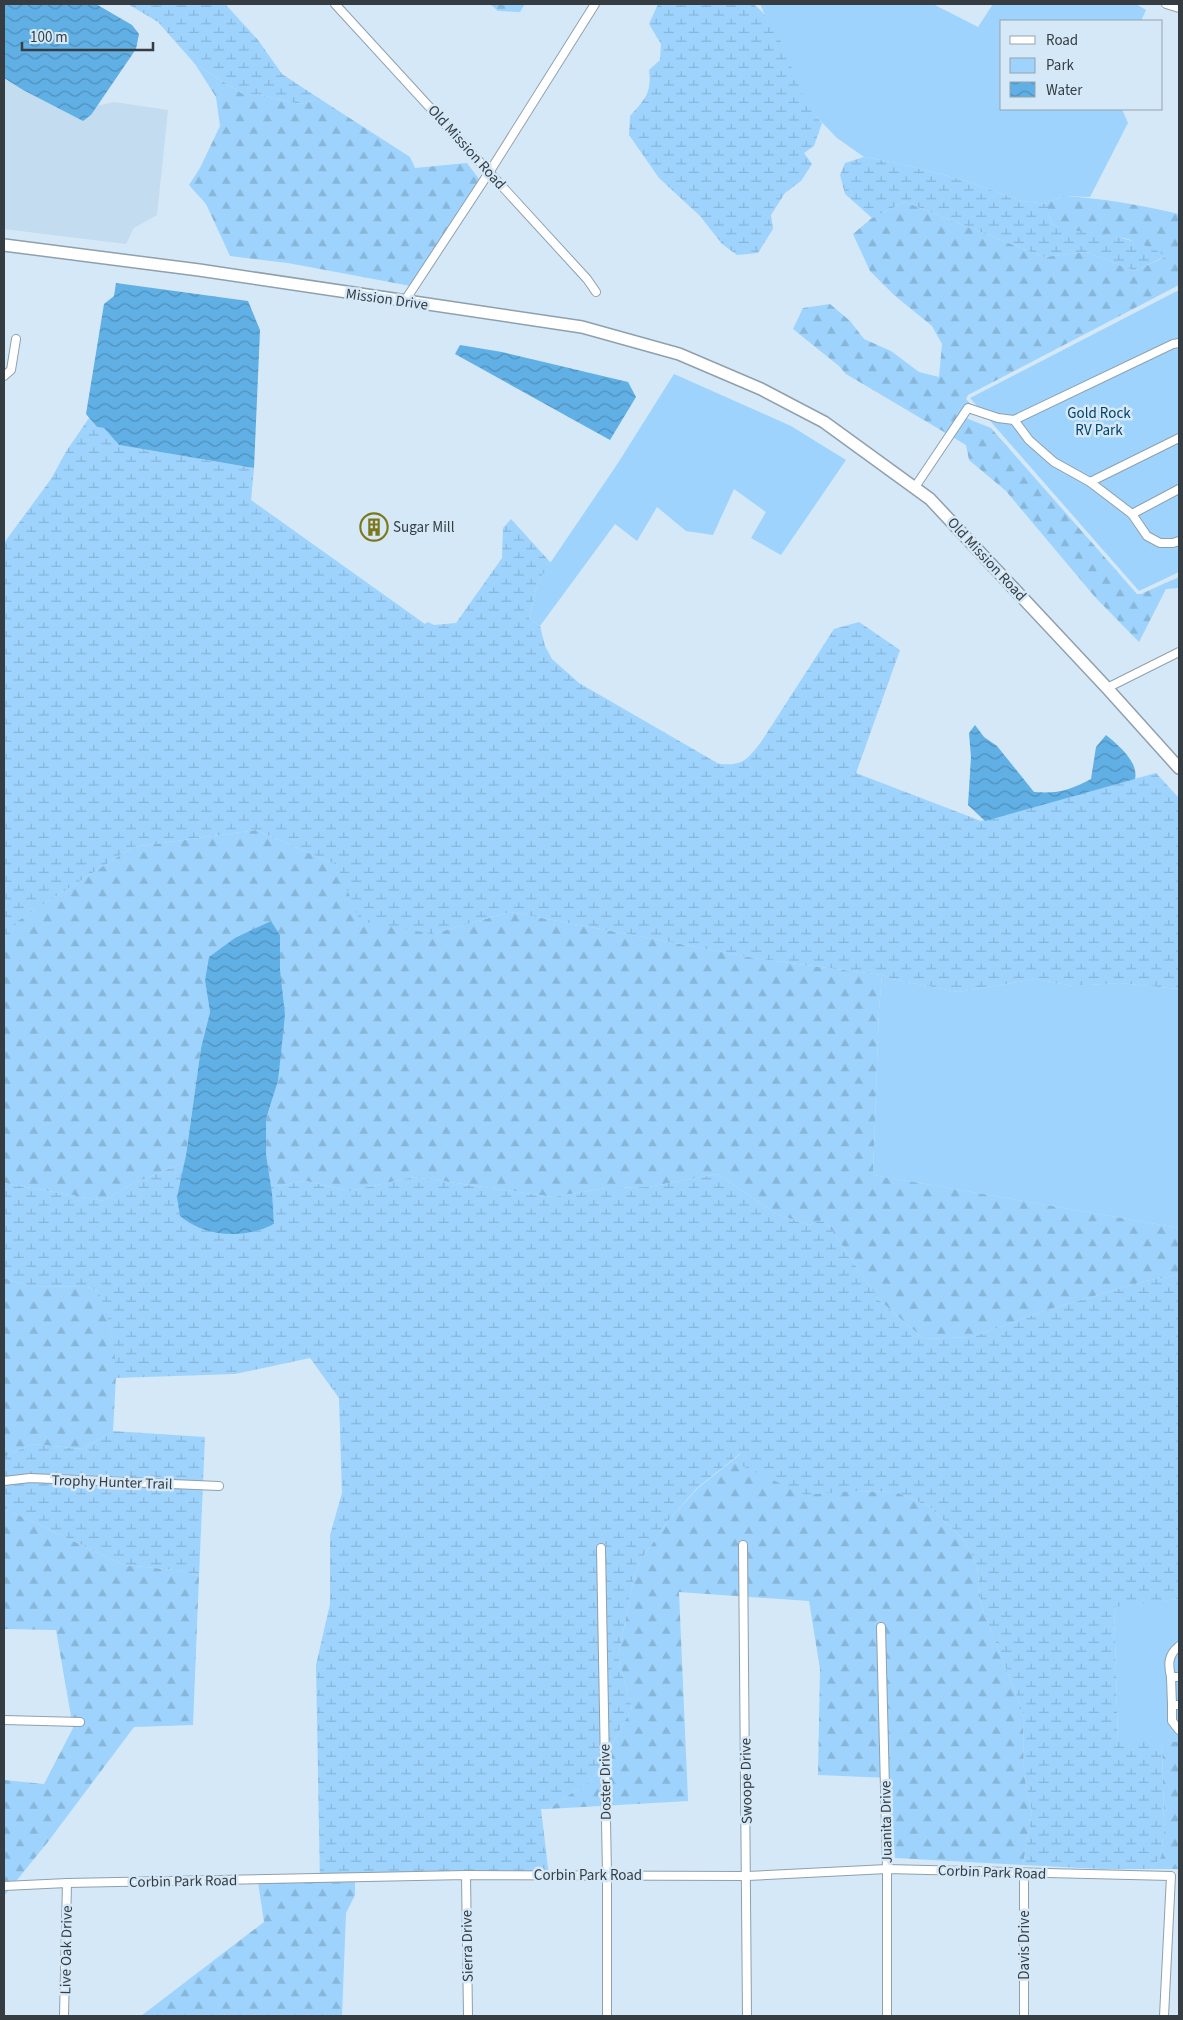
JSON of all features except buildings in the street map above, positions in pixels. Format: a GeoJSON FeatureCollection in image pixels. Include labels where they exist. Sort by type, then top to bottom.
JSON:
{"type":"FeatureCollection","features":[{"type":"Feature","properties":{"kind":"street","name":"Old Mission Road"},"geometry":{"type":"LineString","coordinates":[[336,4],[587,278],[596,292]]}},
{"type":"Feature","properties":{"kind":"street"},"geometry":{"type":"LineString","coordinates":[[404,302],[490,171],[595,4]]}},
{"type":"Feature","properties":{"kind":"street"},"geometry":{"type":"LineString","coordinates":[[1166,4],[1179,8]]}},
{"type":"Feature","properties":{"kind":"street","name":"Mission Drive"},"geometry":{"type":"LineString","coordinates":[[4,245],[199,270],[582,327],[679,354],[761,390]]}},
{"type":"Feature","properties":{"kind":"street"},"geometry":{"type":"LineString","coordinates":[[4,376],[11,370],[16,339]]}},
{"type":"Feature","properties":{"kind":"street"},"geometry":{"type":"LineString","coordinates":[[915,488],[968,408],[998,418],[1014,420],[1173,344],[1179,343]]}},
{"type":"Feature","properties":{"kind":"street","name":"Old Mission Road"},"geometry":{"type":"LineString","coordinates":[[761,390],[824,422],[930,498],[1179,768]]}},
{"type":"Feature","properties":{"kind":"street"},"geometry":{"type":"LineString","coordinates":[[1014,420],[1029,440],[1054,462],[1090,482],[1132,514],[1147,536],[1160,543],[1179,541]]}},
{"type":"Feature","properties":{"kind":"street"},"geometry":{"type":"LineString","coordinates":[[1090,482],[1179,438]]}},
{"type":"Feature","properties":{"kind":"street"},"geometry":{"type":"LineString","coordinates":[[1132,514],[1179,489]]}},
{"type":"Feature","properties":{"kind":"street"},"geometry":{"type":"LineString","coordinates":[[1107,688],[1179,652]]}},
{"type":"Feature","properties":{"kind":"street","name":"Trophy Hunter Trail"},"geometry":{"type":"LineString","coordinates":[[4,1481],[30,1478],[219,1486]]}},
{"type":"Feature","properties":{"kind":"street","name":"Swoope Drive"},"geometry":{"type":"LineString","coordinates":[[743,1545],[748,2016]]}},
{"type":"Feature","properties":{"kind":"street","name":"Doster Drive"},"geometry":{"type":"LineString","coordinates":[[601,1548],[607,1875],[607,2016]]}},
{"type":"Feature","properties":{"kind":"street","name":"Juanita Drive"},"geometry":{"type":"LineString","coordinates":[[881,1627],[887,1869],[887,2016]]}},
{"type":"Feature","properties":{"kind":"street"},"geometry":{"type":"LineString","coordinates":[[1179,1646],[1173,1651],[1168,1663],[1175,1677],[1176,1705],[1172,1721],[1179,1730]]}},
{"type":"Feature","properties":{"kind":"street"},"geometry":{"type":"LineString","coordinates":[[4,1720],[80,1722]]}},
{"type":"Feature","properties":{"kind":"street","name":"Corbin Park Road"},"geometry":{"type":"LineString","coordinates":[[4,1886],[466,1875],[747,1876],[887,1869],[1171,1876],[1164,2016]]}},
{"type":"Feature","properties":{"kind":"street","name":"Davis Drive"},"geometry":{"type":"LineString","coordinates":[[1024,1873],[1024,2016]]}},
{"type":"Feature","properties":{"kind":"street","name":"Sierra Drive"},"geometry":{"type":"LineString","coordinates":[[466,1875],[468,2016]]}},
{"type":"Feature","properties":{"kind":"street","name":"Live Oak Drive"},"geometry":{"type":"LineString","coordinates":[[64,2016],[67,1883]]}},
{"type":"Feature","properties":{"kind":"shaded area"},"geometry":{"type":"Polygon","coordinates":[[[4,78],[83,121],[91,115],[97,106],[114,102],[168,110],[157,215],[134,228],[126,244],[4,229],[4,78]]]}},
{"type":"Feature","properties":{"kind":"green space"},"geometry":{"type":"Polygon","coordinates":[[[128,4],[225,4],[258,40],[282,74],[320,99],[300,104],[256,94],[243,94],[195,64],[158,22],[128,4]]]}},
{"type":"Feature","properties":{"kind":"green space"},"geometry":{"type":"Polygon","coordinates":[[[490,4],[525,4],[520,12],[498,11],[490,4]]]}},
{"type":"Feature","properties":{"kind":"green space"},"geometry":{"type":"Polygon","coordinates":[[[658,4],[753,4],[765,15],[775,29],[802,94],[822,123],[814,146],[804,153],[812,164],[801,181],[785,193],[771,215],[773,229],[758,253],[737,255],[722,244],[700,216],[659,178],[629,135],[630,116],[643,100],[648,90],[649,70],[660,60],[661,44],[649,24],[658,4]]]}},
{"type":"Feature","properties":{"kind":"green space"},"geometry":{"type":"Polygon","coordinates":[[[760,4],[933,4],[978,27],[993,4],[1136,4],[1146,10],[1141,20],[1000,20],[1000,110],[1122,110],[1128,123],[1090,197],[1063,196],[1048,202],[1048,204],[1022,201],[963,180],[897,163],[864,157],[837,138],[810,110],[795,79],[782,43],[760,4]]]}},
{"type":"Feature","properties":{"kind":"green space"},"geometry":{"type":"Polygon","coordinates":[[[195,64],[243,94],[256,94],[300,104],[320,99],[410,157],[415,168],[467,163],[479,179],[416,287],[288,263],[230,256],[206,204],[189,185],[200,168],[220,126],[216,97],[195,64]]]}},
{"type":"Feature","properties":{"kind":"green space"},"geometry":{"type":"Polygon","coordinates":[[[864,157],[897,163],[963,180],[1022,201],[1048,204],[1048,213],[1052,224],[1057,227],[1119,237],[1148,247],[1166,256],[1135,271],[1086,252],[1044,257],[905,202],[872,218],[845,194],[840,175],[845,163],[864,157]]]}},
{"type":"Feature","properties":{"kind":"green space"},"geometry":{"type":"Polygon","coordinates":[[[1063,196],[1121,202],[1179,214],[1179,285],[968,395],[966,399],[971,405],[966,418],[991,428],[1137,594],[1141,594],[1179,577],[1179,588],[1166,589],[1139,642],[1095,597],[1006,491],[969,460],[966,445],[846,374],[839,366],[793,329],[803,308],[830,304],[850,321],[864,339],[891,351],[919,372],[939,377],[942,344],[932,326],[894,295],[870,271],[853,234],[872,218],[905,202],[1044,257],[1086,252],[1135,271],[1165,257],[1128,239],[1088,232],[1067,232],[1052,224],[1048,213],[1048,202],[1063,196]]]}},
{"type":"Feature","properties":{"kind":"green space","name":"Gold Rock RV Park"},"geometry":{"type":"Polygon","coordinates":[[[1179,290],[1179,572],[1139,591],[970,398],[1179,290]]]}},
{"type":"Feature","properties":{"kind":"green space"},"geometry":{"type":"Polygon","coordinates":[[[674,374],[791,426],[846,460],[781,555],[751,538],[766,512],[734,489],[713,535],[686,531],[657,507],[637,541],[615,524],[540,626],[529,619],[538,581],[618,463],[674,374]]]}},
{"type":"Feature","properties":{"kind":"green space"},"geometry":{"type":"Polygon","coordinates":[[[89,418],[97,427],[104,428],[119,445],[254,468],[251,500],[425,624],[428,622],[434,625],[456,623],[502,558],[503,528],[511,519],[551,563],[538,581],[529,619],[540,626],[545,646],[552,659],[579,683],[719,764],[739,763],[752,753],[834,629],[859,622],[900,650],[856,773],[981,821],[1156,773],[1179,798],[1179,989],[1119,983],[1073,986],[1036,979],[958,992],[892,979],[882,975],[760,959],[510,912],[432,934],[360,921],[337,865],[256,830],[133,847],[19,920],[4,943],[4,543],[51,479],[67,450],[89,418]]]}},
{"type":"Feature","properties":{"kind":"green space"},"geometry":{"type":"Polygon","coordinates":[[[256,830],[337,865],[432,934],[510,912],[760,959],[882,975],[873,1175],[1179,1228],[1179,1275],[1145,1281],[1044,1311],[972,1337],[924,1339],[879,1300],[824,1219],[809,1225],[776,1214],[718,1174],[648,1187],[606,1188],[553,1197],[414,1177],[349,1191],[306,1181],[271,1187],[266,1154],[266,1119],[278,1081],[280,935],[271,921],[258,928],[205,981],[210,1012],[201,1048],[185,1162],[130,1185],[104,1201],[4,1183],[4,943],[19,920],[133,847],[256,830]]]}},
{"type":"Feature","properties":{"kind":"green space"},"geometry":{"type":"Polygon","coordinates":[[[882,975],[892,979],[958,992],[1036,979],[1073,986],[1119,983],[1179,989],[1179,1228],[873,1175],[882,975]]]}},
{"type":"Feature","properties":{"kind":"green space"},"geometry":{"type":"Polygon","coordinates":[[[185,1162],[177,1197],[274,1225],[271,1187],[306,1181],[349,1191],[414,1177],[553,1197],[606,1188],[648,1187],[718,1174],[776,1214],[809,1225],[824,1219],[879,1300],[924,1339],[972,1337],[1044,1311],[1145,1281],[1179,1275],[1179,1599],[1114,1607],[1118,1742],[1162,1742],[1164,1828],[1161,1857],[1151,1869],[1102,1869],[1023,1865],[1032,1812],[1024,1775],[1023,1712],[981,1605],[977,1565],[964,1540],[930,1507],[896,1492],[854,1491],[805,1495],[736,1463],[741,1453],[697,1488],[668,1521],[640,1561],[633,1582],[618,1657],[632,1708],[593,1779],[548,1809],[541,1809],[549,1876],[320,1883],[316,1665],[330,1604],[330,1535],[342,1493],[339,1398],[310,1358],[235,1374],[115,1378],[115,1355],[111,1333],[106,1311],[98,1290],[87,1287],[29,1286],[4,1278],[4,1183],[104,1201],[130,1185],[185,1162]]]}},
{"type":"Feature","properties":{"kind":"green space"},"geometry":{"type":"Polygon","coordinates":[[[4,1278],[29,1286],[87,1287],[98,1290],[107,1313],[117,1357],[113,1431],[82,1449],[32,1444],[4,1457],[4,1278]]]}},
{"type":"Feature","properties":{"kind":"green space"},"geometry":{"type":"Polygon","coordinates":[[[113,1431],[205,1437],[199,1576],[175,1570],[124,1565],[8,1510],[4,1505],[4,1457],[32,1444],[82,1449],[113,1431]]]}},
{"type":"Feature","properties":{"kind":"green space"},"geometry":{"type":"Polygon","coordinates":[[[743,1452],[736,1463],[854,1491],[896,1492],[930,1507],[964,1540],[977,1565],[981,1605],[1023,1712],[1024,1775],[1032,1812],[1023,1865],[895,1858],[890,1778],[818,1775],[820,1669],[809,1601],[679,1592],[688,1801],[548,1809],[593,1779],[632,1708],[618,1657],[633,1582],[640,1561],[668,1521],[698,1488],[743,1452]]]}},
{"type":"Feature","properties":{"kind":"green space"},"geometry":{"type":"Polygon","coordinates":[[[4,1505],[8,1510],[124,1565],[175,1570],[199,1576],[193,1725],[134,1727],[47,1843],[4,1896],[4,1780],[44,1784],[73,1728],[56,1630],[4,1629],[4,1505]]]}},
{"type":"Feature","properties":{"kind":"green space"},"geometry":{"type":"Polygon","coordinates":[[[1179,1599],[1179,1742],[1118,1742],[1114,1606],[1179,1599]]]}},
{"type":"Feature","properties":{"kind":"green space"},"geometry":{"type":"Polygon","coordinates":[[[1162,1742],[1179,1742],[1179,1869],[1151,1869],[1161,1857],[1164,1828],[1162,1742]]]}},
{"type":"Feature","properties":{"kind":"green space"},"geometry":{"type":"Polygon","coordinates":[[[258,1882],[355,1882],[355,1895],[346,1913],[342,2016],[141,2016],[264,1922],[258,1882]]]}},
{"type":"Feature","properties":{"kind":"water"},"geometry":{"type":"Polygon","coordinates":[[[4,4],[96,4],[132,25],[139,34],[136,49],[91,115],[83,121],[4,78],[4,4]]]}},
{"type":"Feature","properties":{"kind":"water"},"geometry":{"type":"Polygon","coordinates":[[[116,283],[248,301],[260,330],[254,468],[119,445],[104,428],[97,427],[86,414],[104,304],[114,296],[116,283]]]}},
{"type":"Feature","properties":{"kind":"water"},"geometry":{"type":"Polygon","coordinates":[[[460,345],[502,352],[628,382],[636,397],[610,440],[455,354],[460,345]]]}},
{"type":"Feature","properties":{"kind":"water"},"geometry":{"type":"Polygon","coordinates":[[[975,725],[984,737],[997,746],[1034,792],[1064,790],[1091,779],[1096,747],[1106,735],[1131,760],[1134,766],[1135,779],[985,821],[968,805],[971,757],[969,733],[975,725]]]}},
{"type":"Feature","properties":{"kind":"water"},"geometry":{"type":"Polygon","coordinates":[[[271,921],[280,935],[280,970],[285,1015],[278,1081],[266,1119],[266,1154],[272,1193],[274,1224],[250,1232],[226,1234],[202,1229],[180,1216],[177,1197],[186,1155],[201,1048],[210,1012],[205,981],[209,957],[235,938],[271,921]]]}},
{"type":"Feature","properties":{"kind":"place","name":"Sugar Mill"},"geometry":{"type":"Point","coordinates":[374,527]}}]}
